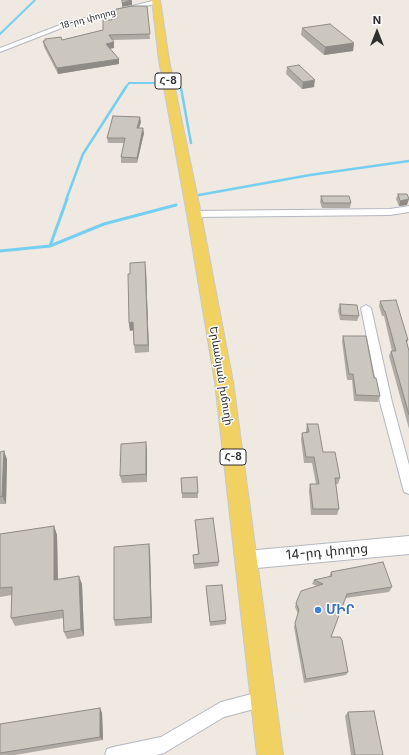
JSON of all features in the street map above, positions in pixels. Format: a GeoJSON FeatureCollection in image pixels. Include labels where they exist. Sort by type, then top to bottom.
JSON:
{"type":"FeatureCollection","features":[{"type":"Feature","properties":{"kind":"main road","name":"Երևանյան խճուղի"},"geometry":{"type":"LineString","coordinates":[[156,1],[164,60],[194,214],[224,382],[270,755]]}},
{"type":"Feature","properties":{"kind":"street","name":"18-րդ փողոց"},"geometry":{"type":"LineString","coordinates":[[0,50],[67,24],[156,1]]}},
{"type":"Feature","properties":{"kind":"street"},"geometry":{"type":"LineString","coordinates":[[194,214],[382,212],[409,209]]}},
{"type":"Feature","properties":{"kind":"street"},"geometry":{"type":"LineString","coordinates":[[366,308],[386,402],[409,488]]}},
{"type":"Feature","properties":{"kind":"street","name":"14-րդ փողոց"},"geometry":{"type":"LineString","coordinates":[[246,560],[409,545]]}},
{"type":"Feature","properties":{"kind":"street"},"geometry":{"type":"LineString","coordinates":[[113,755],[164,745],[221,710],[263,699]]}},
{"type":"Feature","properties":{"kind":"building"},"geometry":{"type":"Polygon","coordinates":[[[122,0],[131,0],[122,3],[122,0]]]}},
{"type":"Feature","properties":{"kind":"building"},"geometry":{"type":"Polygon","coordinates":[[[132,6],[147,6],[150,34],[109,35],[114,42],[106,44],[119,59],[57,68],[43,41],[45,41],[45,39],[61,37],[62,40],[103,30],[103,20],[112,20],[112,10],[132,6]]]}},
{"type":"Feature","properties":{"kind":"building"},"geometry":{"type":"Polygon","coordinates":[[[330,24],[354,43],[325,47],[302,28],[330,24]]]}},
{"type":"Feature","properties":{"kind":"building"},"geometry":{"type":"Polygon","coordinates":[[[299,65],[315,80],[303,82],[287,67],[299,65]]]}},
{"type":"Feature","properties":{"kind":"building"},"geometry":{"type":"Polygon","coordinates":[[[113,116],[140,117],[137,128],[143,128],[137,158],[121,157],[125,138],[107,138],[113,116]]]}},
{"type":"Feature","properties":{"kind":"building"},"geometry":{"type":"Polygon","coordinates":[[[398,194],[407,194],[409,199],[400,201],[398,194]]]}},
{"type":"Feature","properties":{"kind":"building"},"geometry":{"type":"Polygon","coordinates":[[[321,196],[349,196],[351,203],[323,203],[321,196]]]}},
{"type":"Feature","properties":{"kind":"building"},"geometry":{"type":"Polygon","coordinates":[[[145,262],[148,345],[134,345],[133,322],[129,323],[128,274],[130,274],[130,263],[145,262]]]}},
{"type":"Feature","properties":{"kind":"building"},"geometry":{"type":"Polygon","coordinates":[[[396,300],[408,340],[406,340],[409,351],[409,415],[391,351],[396,351],[385,311],[380,301],[396,300]]]}},
{"type":"Feature","properties":{"kind":"building"},"geometry":{"type":"Polygon","coordinates":[[[340,304],[357,305],[359,316],[341,315],[340,304]]]}},
{"type":"Feature","properties":{"kind":"building"},"geometry":{"type":"Polygon","coordinates":[[[343,336],[366,336],[374,378],[376,378],[380,396],[356,395],[353,374],[349,374],[343,336]]]}},
{"type":"Feature","properties":{"kind":"building"},"geometry":{"type":"Polygon","coordinates":[[[307,424],[318,424],[323,452],[335,452],[340,478],[335,478],[339,509],[313,509],[310,484],[319,484],[314,457],[306,457],[302,433],[309,432],[307,424]]]}},
{"type":"Feature","properties":{"kind":"building"},"geometry":{"type":"Polygon","coordinates":[[[146,442],[146,474],[120,476],[121,444],[146,442]]]}},
{"type":"Feature","properties":{"kind":"building"},"geometry":{"type":"Polygon","coordinates":[[[4,451],[2,496],[0,497],[0,452],[4,451]]]}},
{"type":"Feature","properties":{"kind":"building"},"geometry":{"type":"Polygon","coordinates":[[[197,477],[198,493],[182,493],[181,478],[197,477]]]}},
{"type":"Feature","properties":{"kind":"building"},"geometry":{"type":"Polygon","coordinates":[[[213,518],[219,562],[194,564],[193,555],[199,554],[195,520],[213,518]]]}},
{"type":"Feature","properties":{"kind":"building"},"geometry":{"type":"Polygon","coordinates":[[[54,526],[54,580],[79,576],[81,629],[64,632],[63,610],[11,618],[12,587],[0,588],[0,534],[54,526]]]}},
{"type":"Feature","properties":{"kind":"building"},"geometry":{"type":"Polygon","coordinates":[[[149,544],[151,617],[114,620],[114,547],[149,544]]]}},
{"type":"Feature","properties":{"kind":"building"},"geometry":{"type":"Polygon","coordinates":[[[383,562],[392,587],[347,594],[331,637],[340,637],[342,640],[348,672],[306,679],[295,623],[299,610],[296,603],[301,591],[323,584],[314,580],[332,576],[331,572],[383,562]]]}},
{"type":"Feature","properties":{"kind":"building"},"geometry":{"type":"Polygon","coordinates":[[[222,585],[226,620],[210,622],[206,586],[222,585]]]}},
{"type":"Feature","properties":{"kind":"building"},"geometry":{"type":"Polygon","coordinates":[[[100,708],[100,737],[0,753],[0,724],[100,708]]]}},
{"type":"Feature","properties":{"kind":"building"},"geometry":{"type":"Polygon","coordinates":[[[374,711],[383,755],[355,755],[348,712],[374,711]]]}},
{"type":"Feature","properties":{"kind":"waterway"},"geometry":{"type":"LineString","coordinates":[[0,34],[35,0]]}},
{"type":"Feature","properties":{"kind":"waterway"},"geometry":{"type":"LineString","coordinates":[[125,88],[129,83],[157,83]]}},
{"type":"Feature","properties":{"kind":"waterway"},"geometry":{"type":"LineString","coordinates":[[66,200],[83,154],[126,87]]}},
{"type":"Feature","properties":{"kind":"waterway"},"geometry":{"type":"LineString","coordinates":[[181,88],[191,143]]}},
{"type":"Feature","properties":{"kind":"waterway"},"geometry":{"type":"LineString","coordinates":[[199,195],[310,175],[409,161]]}},
{"type":"Feature","properties":{"kind":"waterway"},"geometry":{"type":"LineString","coordinates":[[50,246],[67,199]]}},
{"type":"Feature","properties":{"kind":"waterway"},"geometry":{"type":"LineString","coordinates":[[50,246],[104,224],[176,205]]}},
{"type":"Feature","properties":{"kind":"waterway"},"geometry":{"type":"LineString","coordinates":[[0,251],[50,246]]}},
{"type":"Feature","properties":{"kind":"place","name":"ՄԻՐ"},"geometry":{"type":"Point","coordinates":[318,610]}}]}
